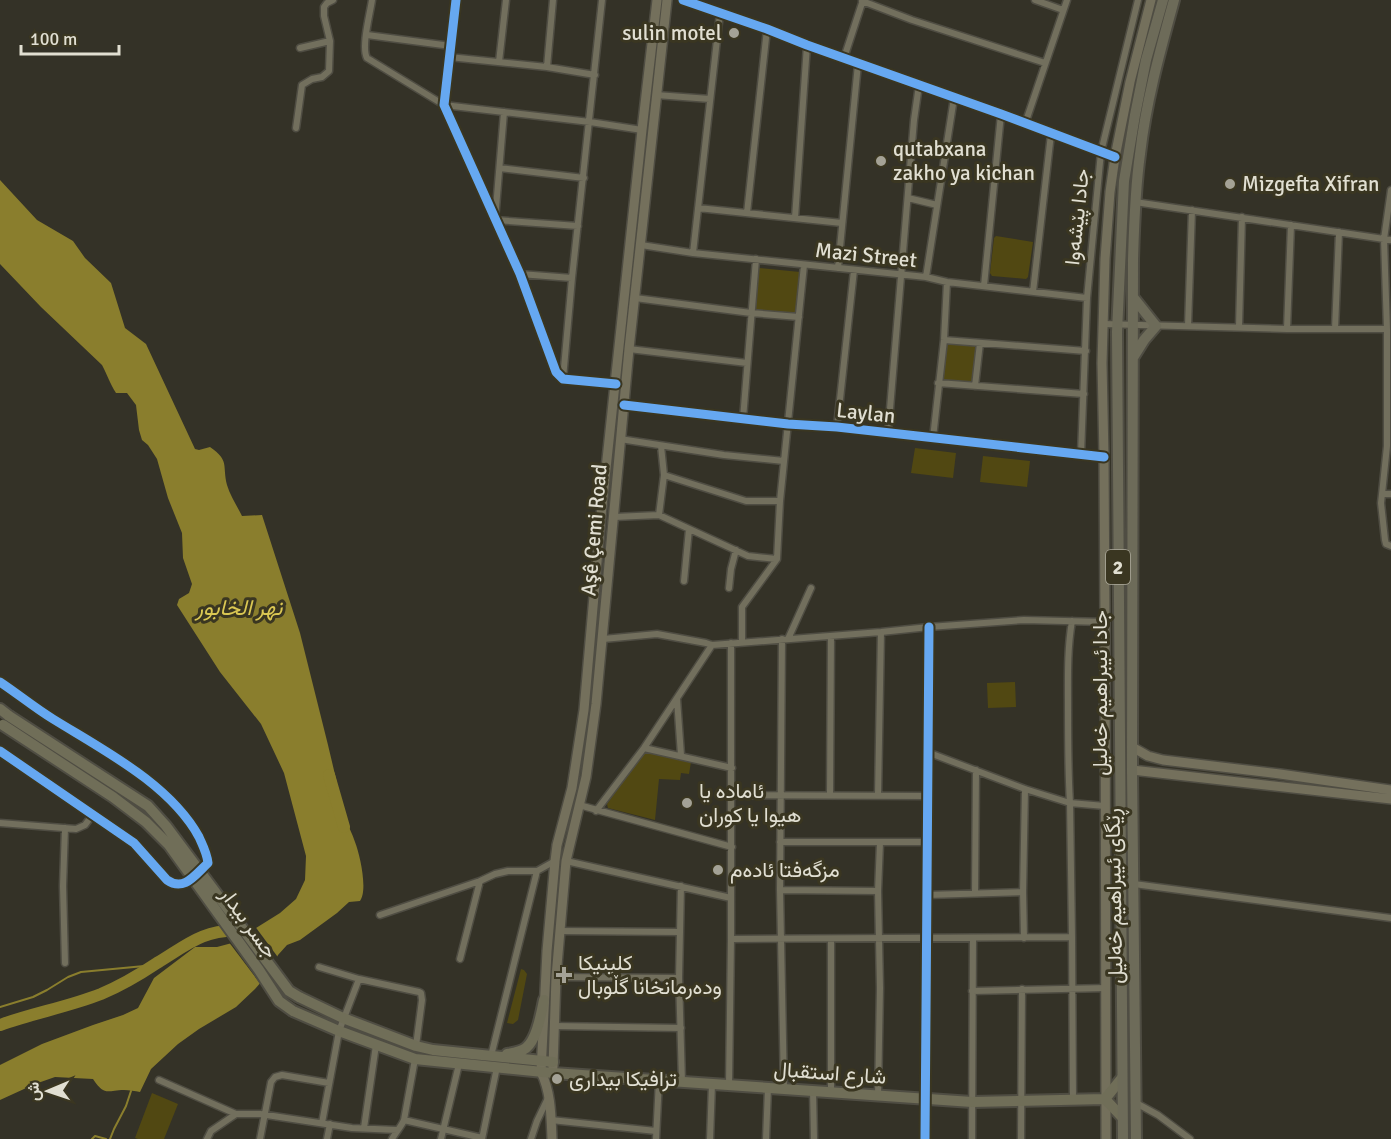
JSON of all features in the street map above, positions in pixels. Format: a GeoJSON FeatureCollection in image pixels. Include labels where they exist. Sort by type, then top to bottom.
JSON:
{"type":"FeatureCollection","features":[{"type":"Feature","properties":{"kind":"highway","name":"جادا ئیبراهیم خەلیل"},"geometry":{"type":"LineString","coordinates":[[1123,1139],[1117,325],[1124,181],[1144,71],[1163,0]]}},
{"type":"Feature","properties":{"kind":"highway","name":"2"},"geometry":{"type":"LineString","coordinates":[[1133,359],[1135,202],[1140,152],[1155,70],[1174,0]]}},
{"type":"Feature","properties":{"kind":"highway"},"geometry":{"type":"LineString","coordinates":[[1133,297],[1156,326],[1144,340],[1133,359]]}},
{"type":"Feature","properties":{"kind":"highway","name":"ڕێگای ئیبراهیم خەلیل"},"geometry":{"type":"LineString","coordinates":[[1133,359],[1132,770],[1136,1139]]}},
{"type":"Feature","properties":{"kind":"highway"},"geometry":{"type":"LineString","coordinates":[[1105,706],[1119,705]]}},
{"type":"Feature","properties":{"kind":"highway"},"geometry":{"type":"LineString","coordinates":[[1122,914],[1134,913]]}},
{"type":"Feature","properties":{"kind":"highway"},"geometry":{"type":"LineString","coordinates":[[1122,952],[1134,952]]}},
{"type":"Feature","properties":{"kind":"main road","name":"Aşê Çemi Road"},"geometry":{"type":"LineString","coordinates":[[541,1066],[555,861],[557,844],[572,788],[584,710],[601,516],[657,0]]}},
{"type":"Feature","properties":{"kind":"main road","name":"Aşê Çemi Road"},"geometry":{"type":"LineString","coordinates":[[552,1139],[549,1098],[566,861],[586,777],[596,704],[629,349],[667,0]]}},
{"type":"Feature","properties":{"kind":"main road","name":"جادا ئیبراهیم خەلیل"},"geometry":{"type":"LineString","coordinates":[[1106,1139],[1107,988],[1102,396],[1105,259],[1115,157],[1130,82],[1151,0]]}},
{"type":"Feature","properties":{"kind":"main road","name":"جسر بيدار"},"geometry":{"type":"LineString","coordinates":[[3,718],[148,806],[166,826],[289,991],[343,1018],[416,1046],[490,1056],[541,1066]]}},
{"type":"Feature","properties":{"kind":"main road","name":"جسر بيدار"},"geometry":{"type":"LineString","coordinates":[[3,718],[146,822],[169,845],[260,970],[279,1001],[293,1011],[339,1031]]}},
{"type":"Feature","properties":{"kind":"main road"},"geometry":{"type":"LineString","coordinates":[[1132,747],[1148,756],[1163,760],[1391,790]]}},
{"type":"Feature","properties":{"kind":"main road"},"geometry":{"type":"LineString","coordinates":[[1132,770],[1391,799]]}},
{"type":"Feature","properties":{"kind":"main road"},"geometry":{"type":"LineString","coordinates":[[490,1056],[525,1049],[535,1032],[544,1000]]}},
{"type":"Feature","properties":{"kind":"main road"},"geometry":{"type":"LineString","coordinates":[[339,1031],[415,1059],[497,1067],[541,1066]]}},
{"type":"Feature","properties":{"kind":"main road","name":"شارع استقبال"},"geometry":{"type":"LineString","coordinates":[[541,1066],[551,1073],[972,1102],[1105,1099]]}},
{"type":"Feature","properties":{"kind":"main road"},"geometry":{"type":"LineString","coordinates":[[1122,1078],[1105,1099],[1122,1117]]}},
{"type":"Feature","properties":{"kind":"street"},"geometry":{"type":"LineString","coordinates":[[296,128],[302,85],[312,79],[322,77],[329,71],[330,41],[324,7],[333,0]]}},
{"type":"Feature","properties":{"kind":"street"},"geometry":{"type":"LineString","coordinates":[[372,0],[364,52],[367,58],[444,105],[642,130]]}},
{"type":"Feature","properties":{"kind":"street"},"geometry":{"type":"LineString","coordinates":[[456,0],[444,105],[520,274],[554,370],[563,379],[616,384]]}},
{"type":"Feature","properties":{"kind":"street"},"geometry":{"type":"LineString","coordinates":[[500,62],[506,0]]}},
{"type":"Feature","properties":{"kind":"street"},"geometry":{"type":"LineString","coordinates":[[547,66],[553,0]]}},
{"type":"Feature","properties":{"kind":"street"},"geometry":{"type":"LineString","coordinates":[[563,379],[602,0]]}},
{"type":"Feature","properties":{"kind":"street"},"geometry":{"type":"LineString","coordinates":[[683,0],[1115,157]]}},
{"type":"Feature","properties":{"kind":"street"},"geometry":{"type":"LineString","coordinates":[[705,8],[707,0]]}},
{"type":"Feature","properties":{"kind":"street"},"geometry":{"type":"LineString","coordinates":[[1035,0],[1063,10]]}},
{"type":"Feature","properties":{"kind":"street"},"geometry":{"type":"LineString","coordinates":[[1025,124],[1067,0]]}},
{"type":"Feature","properties":{"kind":"street","name":"جادا پێشەوا"},"geometry":{"type":"LineString","coordinates":[[1081,454],[1087,298],[1101,152],[1138,0]]}},
{"type":"Feature","properties":{"kind":"street"},"geometry":{"type":"LineString","coordinates":[[844,58],[862,1],[912,20],[1045,63]]}},
{"type":"Feature","properties":{"kind":"street"},"geometry":{"type":"LineString","coordinates":[[693,253],[720,13]]}},
{"type":"Feature","properties":{"kind":"street"},"geometry":{"type":"LineString","coordinates":[[747,213],[767,29]]}},
{"type":"Feature","properties":{"kind":"street"},"geometry":{"type":"LineString","coordinates":[[367,35],[451,46]]}},
{"type":"Feature","properties":{"kind":"street"},"geometry":{"type":"LineString","coordinates":[[300,48],[330,41]]}},
{"type":"Feature","properties":{"kind":"street"},"geometry":{"type":"LineString","coordinates":[[795,218],[807,45]]}},
{"type":"Feature","properties":{"kind":"street"},"geometry":{"type":"LineString","coordinates":[[449,57],[547,66],[595,75]]}},
{"type":"Feature","properties":{"kind":"street"},"geometry":{"type":"LineString","coordinates":[[838,268],[858,64],[853,61]]}},
{"type":"Feature","properties":{"kind":"street"},"geometry":{"type":"LineString","coordinates":[[888,433],[919,85]]}},
{"type":"Feature","properties":{"kind":"street"},"geometry":{"type":"LineString","coordinates":[[656,94],[710,99]]}},
{"type":"Feature","properties":{"kind":"street"},"geometry":{"type":"LineString","coordinates":[[926,277],[954,98]]}},
{"type":"Feature","properties":{"kind":"street"},"geometry":{"type":"LineString","coordinates":[[495,220],[504,112]]}},
{"type":"Feature","properties":{"kind":"street"},"geometry":{"type":"LineString","coordinates":[[984,286],[1001,114]]}},
{"type":"Feature","properties":{"kind":"street"},"geometry":{"type":"LineString","coordinates":[[1033,292],[1051,134]]}},
{"type":"Feature","properties":{"kind":"street"},"geometry":{"type":"LineString","coordinates":[[500,168],[584,178]]}},
{"type":"Feature","properties":{"kind":"street"},"geometry":{"type":"LineString","coordinates":[[1391,190],[1387,329],[1389,446],[1381,503],[1385,540],[1386,544],[1391,546]]}},
{"type":"Feature","properties":{"kind":"street"},"geometry":{"type":"LineString","coordinates":[[908,198],[937,205]]}},
{"type":"Feature","properties":{"kind":"street"},"geometry":{"type":"LineString","coordinates":[[1135,202],[1388,240]]}},
{"type":"Feature","properties":{"kind":"street"},"geometry":{"type":"LineString","coordinates":[[698,208],[842,223]]}},
{"type":"Feature","properties":{"kind":"street"},"geometry":{"type":"LineString","coordinates":[[1188,326],[1192,210]]}},
{"type":"Feature","properties":{"kind":"street"},"geometry":{"type":"LineString","coordinates":[[1239,327],[1242,217]]}},
{"type":"Feature","properties":{"kind":"street"},"geometry":{"type":"LineString","coordinates":[[495,220],[578,226]]}},
{"type":"Feature","properties":{"kind":"street"},"geometry":{"type":"LineString","coordinates":[[1287,328],[1291,225]]}},
{"type":"Feature","properties":{"kind":"street"},"geometry":{"type":"LineString","coordinates":[[1335,329],[1339,232]]}},
{"type":"Feature","properties":{"kind":"street","name":"Mazi Street"},"geometry":{"type":"LineString","coordinates":[[640,245],[693,253],[926,277],[947,282],[1087,298]]}},
{"type":"Feature","properties":{"kind":"street"},"geometry":{"type":"LineString","coordinates":[[743,419],[756,260]]}},
{"type":"Feature","properties":{"kind":"street"},"geometry":{"type":"LineString","coordinates":[[742,642],[742,607],[777,559],[780,501],[804,265]]}},
{"type":"Feature","properties":{"kind":"street"},"geometry":{"type":"LineString","coordinates":[[837,427],[854,270]]}},
{"type":"Feature","properties":{"kind":"street"},"geometry":{"type":"LineString","coordinates":[[520,274],[572,278]]}},
{"type":"Feature","properties":{"kind":"street"},"geometry":{"type":"LineString","coordinates":[[933,438],[944,340],[947,282]]}},
{"type":"Feature","properties":{"kind":"street"},"geometry":{"type":"LineString","coordinates":[[635,298],[799,317]]}},
{"type":"Feature","properties":{"kind":"street"},"geometry":{"type":"LineString","coordinates":[[1103,324],[1387,329]]}},
{"type":"Feature","properties":{"kind":"street"},"geometry":{"type":"LineString","coordinates":[[944,340],[1086,351]]}},
{"type":"Feature","properties":{"kind":"street"},"geometry":{"type":"LineString","coordinates":[[975,386],[980,343]]}},
{"type":"Feature","properties":{"kind":"street"},"geometry":{"type":"LineString","coordinates":[[629,349],[747,363]]}},
{"type":"Feature","properties":{"kind":"street"},"geometry":{"type":"LineString","coordinates":[[938,383],[1084,394]]}},
{"type":"Feature","properties":{"kind":"street","name":"Laylan"},"geometry":{"type":"LineString","coordinates":[[624,405],[1104,457]]}},
{"type":"Feature","properties":{"kind":"street"},"geometry":{"type":"LineString","coordinates":[[620,439],[784,461]]}},
{"type":"Feature","properties":{"kind":"street"},"geometry":{"type":"LineString","coordinates":[[659,515],[664,475],[661,446]]}},
{"type":"Feature","properties":{"kind":"street"},"geometry":{"type":"LineString","coordinates":[[664,475],[746,501],[780,501]]}},
{"type":"Feature","properties":{"kind":"street"},"geometry":{"type":"LineString","coordinates":[[1382,494],[1391,494]]}},
{"type":"Feature","properties":{"kind":"street"},"geometry":{"type":"LineString","coordinates":[[614,517],[659,515],[748,556],[777,559]]}},
{"type":"Feature","properties":{"kind":"street"},"geometry":{"type":"LineString","coordinates":[[684,580],[688,529]]}},
{"type":"Feature","properties":{"kind":"street"},"geometry":{"type":"LineString","coordinates":[[729,588],[736,550]]}},
{"type":"Feature","properties":{"kind":"street"},"geometry":{"type":"LineString","coordinates":[[784,1089],[780,795],[785,639],[811,588]]}},
{"type":"Feature","properties":{"kind":"street"},"geometry":{"type":"LineString","coordinates":[[603,639],[657,634],[712,645],[1024,620],[1105,622]]}},
{"type":"Feature","properties":{"kind":"street"},"geometry":{"type":"LineString","coordinates":[[1072,621],[1069,637],[1068,681],[1073,989],[1072,1100]]}},
{"type":"Feature","properties":{"kind":"street"},"geometry":{"type":"LineString","coordinates":[[925,1139],[929,627]]}},
{"type":"Feature","properties":{"kind":"street"},"geometry":{"type":"LineString","coordinates":[[878,795],[880,632]]}},
{"type":"Feature","properties":{"kind":"street"},"geometry":{"type":"LineString","coordinates":[[830,795],[831,636]]}},
{"type":"Feature","properties":{"kind":"street"},"geometry":{"type":"LineString","coordinates":[[729,1085],[732,847],[731,643]]}},
{"type":"Feature","properties":{"kind":"street"},"geometry":{"type":"LineString","coordinates":[[596,811],[644,748],[712,645]]}},
{"type":"Feature","properties":{"kind":"street"},"geometry":{"type":"LineString","coordinates":[[0,682],[50,717],[131,768],[172,800],[191,822],[207,854],[208,863],[184,884],[177,885],[166,880],[134,843],[0,751]]}},
{"type":"Feature","properties":{"kind":"street"},"geometry":{"type":"LineString","coordinates":[[677,698],[681,755]]}},
{"type":"Feature","properties":{"kind":"street"},"geometry":{"type":"LineString","coordinates":[[644,748],[732,768]]}},
{"type":"Feature","properties":{"kind":"street"},"geometry":{"type":"LineString","coordinates":[[927,752],[1025,789],[1070,802],[1105,806]]}},
{"type":"Feature","properties":{"kind":"street"},"geometry":{"type":"LineString","coordinates":[[975,893],[976,770]]}},
{"type":"Feature","properties":{"kind":"street"},"geometry":{"type":"LineString","coordinates":[[1024,938],[1025,789]]}},
{"type":"Feature","properties":{"kind":"street"},"geometry":{"type":"LineString","coordinates":[[732,795],[927,795]]}},
{"type":"Feature","properties":{"kind":"street"},"geometry":{"type":"LineString","coordinates":[[579,805],[732,847]]}},
{"type":"Feature","properties":{"kind":"street"},"geometry":{"type":"LineString","coordinates":[[0,823],[76,829],[82,827],[93,814]]}},
{"type":"Feature","properties":{"kind":"street"},"geometry":{"type":"LineString","coordinates":[[64,828],[65,963]]}},
{"type":"Feature","properties":{"kind":"street"},"geometry":{"type":"LineString","coordinates":[[780,842],[927,842]]}},
{"type":"Feature","properties":{"kind":"street"},"geometry":{"type":"LineString","coordinates":[[878,1096],[880,843]]}},
{"type":"Feature","properties":{"kind":"street"},"geometry":{"type":"LineString","coordinates":[[380,915],[495,874],[537,871],[555,861]]}},
{"type":"Feature","properties":{"kind":"street"},"geometry":{"type":"LineString","coordinates":[[566,861],[731,898]]}},
{"type":"Feature","properties":{"kind":"street"},"geometry":{"type":"LineString","coordinates":[[490,1056],[537,871]]}},
{"type":"Feature","properties":{"kind":"street"},"geometry":{"type":"LineString","coordinates":[[460,959],[480,881]]}},
{"type":"Feature","properties":{"kind":"street"},"geometry":{"type":"LineString","coordinates":[[1134,884],[1391,918]]}},
{"type":"Feature","properties":{"kind":"street"},"geometry":{"type":"LineString","coordinates":[[681,886],[681,1082]]}},
{"type":"Feature","properties":{"kind":"street"},"geometry":{"type":"LineString","coordinates":[[780,890],[878,891]]}},
{"type":"Feature","properties":{"kind":"street"},"geometry":{"type":"LineString","coordinates":[[927,895],[1023,892]]}},
{"type":"Feature","properties":{"kind":"street"},"geometry":{"type":"LineString","coordinates":[[560,931],[680,932]]}},
{"type":"Feature","properties":{"kind":"street"},"geometry":{"type":"LineString","coordinates":[[731,939],[1072,937]]}},
{"type":"Feature","properties":{"kind":"street"},"geometry":{"type":"LineString","coordinates":[[972,1139],[973,938]]}},
{"type":"Feature","properties":{"kind":"street"},"geometry":{"type":"LineString","coordinates":[[831,939],[831,1092]]}},
{"type":"Feature","properties":{"kind":"street"},"geometry":{"type":"LineString","coordinates":[[319,967],[359,979],[422,993],[416,1046]]}},
{"type":"Feature","properties":{"kind":"street"},"geometry":{"type":"LineString","coordinates":[[556,977],[680,978]]}},
{"type":"Feature","properties":{"kind":"street"},"geometry":{"type":"LineString","coordinates":[[322,1123],[339,1031],[359,979]]}},
{"type":"Feature","properties":{"kind":"street"},"geometry":{"type":"LineString","coordinates":[[972,991],[1107,988]]}},
{"type":"Feature","properties":{"kind":"street"},"geometry":{"type":"LineString","coordinates":[[1021,1139],[1022,989]]}},
{"type":"Feature","properties":{"kind":"street"},"geometry":{"type":"LineString","coordinates":[[555,1026],[681,1028]]}},
{"type":"Feature","properties":{"kind":"street"},"geometry":{"type":"LineString","coordinates":[[364,1128],[376,1045]]}},
{"type":"Feature","properties":{"kind":"street"},"geometry":{"type":"LineString","coordinates":[[392,1139],[404,1120],[415,1059]]}},
{"type":"Feature","properties":{"kind":"street"},"geometry":{"type":"LineString","coordinates":[[441,1139],[459,1064]]}},
{"type":"Feature","properties":{"kind":"street"},"geometry":{"type":"LineString","coordinates":[[404,1120],[482,1139],[497,1067]]}},
{"type":"Feature","properties":{"kind":"street"},"geometry":{"type":"LineString","coordinates":[[260,1139],[271,1082],[275,1077],[282,1075],[329,1083]]}},
{"type":"Feature","properties":{"kind":"street"},"geometry":{"type":"LineString","coordinates":[[159,1080],[236,1114],[266,1115],[330,1125],[397,1130]]}},
{"type":"Feature","properties":{"kind":"street"},"geometry":{"type":"LineString","coordinates":[[551,1120],[656,1135],[659,1080]]}},
{"type":"Feature","properties":{"kind":"street"},"geometry":{"type":"LineString","coordinates":[[710,1139],[712,1084]]}},
{"type":"Feature","properties":{"kind":"street"},"geometry":{"type":"LineString","coordinates":[[766,1139],[768,1088]]}},
{"type":"Feature","properties":{"kind":"street"},"geometry":{"type":"LineString","coordinates":[[813,1091],[814,1139]]}},
{"type":"Feature","properties":{"kind":"street"},"geometry":{"type":"LineString","coordinates":[[531,1139],[549,1098]]}},
{"type":"Feature","properties":{"kind":"street"},"geometry":{"type":"LineString","coordinates":[[1134,1102],[1158,1115],[1190,1139]]}},
{"type":"Feature","properties":{"kind":"street"},"geometry":{"type":"LineString","coordinates":[[207,1139],[211,1131],[236,1114]]}},
{"type":"Feature","properties":{"kind":"street"},"geometry":{"type":"LineString","coordinates":[[327,1139],[330,1125]]}},
{"type":"Feature","properties":{"kind":"shaded area"},"geometry":{"type":"Polygon","coordinates":[[[996,236],[1033,242],[1026,279],[992,276],[990,273],[996,236]]]}},
{"type":"Feature","properties":{"kind":"shaded area"},"geometry":{"type":"Polygon","coordinates":[[[759,268],[800,272],[796,315],[754,310],[759,268]]]}},
{"type":"Feature","properties":{"kind":"shaded area"},"geometry":{"type":"Polygon","coordinates":[[[946,343],[978,346],[973,383],[942,380],[946,343]]]}},
{"type":"Feature","properties":{"kind":"shaded area"},"geometry":{"type":"Polygon","coordinates":[[[915,448],[956,453],[953,478],[911,473],[915,448]]]}},
{"type":"Feature","properties":{"kind":"shaded area"},"geometry":{"type":"Polygon","coordinates":[[[983,456],[1030,461],[1027,487],[980,482],[983,456]]]}},
{"type":"Feature","properties":{"kind":"shaded area"},"geometry":{"type":"Polygon","coordinates":[[[1015,682],[1016,707],[988,708],[987,683],[1015,682]]]}},
{"type":"Feature","properties":{"kind":"shaded area"},"geometry":{"type":"Polygon","coordinates":[[[644,752],[691,762],[689,774],[681,773],[680,780],[659,779],[655,820],[608,808],[607,804],[644,752]]]}},
{"type":"Feature","properties":{"kind":"shaded area"},"geometry":{"type":"Polygon","coordinates":[[[521,969],[527,974],[518,1020],[513,1024],[507,1023],[521,969]]]}},
{"type":"Feature","properties":{"kind":"shaded area"},"geometry":{"type":"Polygon","coordinates":[[[152,1093],[178,1104],[164,1139],[135,1138],[152,1093]]]}},
{"type":"Feature","properties":{"kind":"water","name":"نهر الخابور"},"geometry":{"type":"Polygon","coordinates":[[[0,180],[37,220],[73,241],[85,258],[111,283],[125,328],[146,344],[195,449],[210,447],[223,460],[228,489],[242,516],[262,515],[300,633],[328,745],[337,783],[331,796],[353,836],[362,872],[363,889],[360,901],[349,902],[300,940],[287,945],[278,955],[269,973],[236,1007],[178,1044],[151,1069],[140,1092],[107,1091],[93,1079],[55,1077],[0,1100],[0,1065],[42,1044],[138,1008],[154,978],[195,947],[217,947],[232,943],[280,913],[296,899],[305,880],[306,856],[284,773],[261,724],[220,672],[177,605],[179,599],[189,593],[192,584],[183,558],[182,533],[168,498],[157,459],[142,440],[136,405],[127,393],[116,393],[102,365],[0,264],[0,180]]]}},
{"type":"Feature","properties":{"kind":"pier"},"geometry":{"type":"Polygon","coordinates":[[[254,925],[280,960],[262,986],[228,941],[254,925]]]}},
{"type":"Feature","properties":{"kind":"waterway","name":"نهر الخابور"},"geometry":{"type":"LineString","coordinates":[[329,775],[344,827]]}},
{"type":"Feature","properties":{"kind":"waterway","name":"نهر الخابور"},"geometry":{"type":"LineString","coordinates":[[0,1025],[101,994],[205,936],[227,931],[240,931]]}},
{"type":"Feature","properties":{"kind":"waterway"},"geometry":{"type":"LineString","coordinates":[[0,1007],[33,997],[81,972],[155,965]]}},
{"type":"Feature","properties":{"kind":"waterway"},"geometry":{"type":"LineString","coordinates":[[110,1139],[131,1091]]}},
{"type":"Feature","properties":{"kind":"waterway"},"geometry":{"type":"LineString","coordinates":[[92,1139],[95,1136],[106,1139]]}},
{"type":"Feature","properties":{"kind":"cycle path"},"geometry":{"type":"LineString","coordinates":[[456,0],[444,105],[520,274],[556,372],[563,379],[616,384]]}},
{"type":"Feature","properties":{"kind":"cycle path"},"geometry":{"type":"LineString","coordinates":[[683,0],[1115,157]]}},
{"type":"Feature","properties":{"kind":"cycle path"},"geometry":{"type":"LineString","coordinates":[[624,405],[1104,457]]}},
{"type":"Feature","properties":{"kind":"cycle path"},"geometry":{"type":"LineString","coordinates":[[925,1139],[929,627]]}},
{"type":"Feature","properties":{"kind":"cycle path"},"geometry":{"type":"LineString","coordinates":[[0,682],[46,715],[114,756],[153,785],[186,818],[199,837],[208,863],[189,881],[179,884],[167,880],[134,843],[0,751]]}},
{"type":"Feature","properties":{"kind":"place","name":"sulin motel"},"geometry":{"type":"Point","coordinates":[734,33]}},
{"type":"Feature","properties":{"kind":"place","name":"qutabxana zakho ya kichan"},"geometry":{"type":"Point","coordinates":[881,161]}},
{"type":"Feature","properties":{"kind":"place","name":"Mizgefta Xifran"},"geometry":{"type":"Point","coordinates":[1230,184]}},
{"type":"Feature","properties":{"kind":"place","name":"ئاماده یا هیوا یا کوران"},"geometry":{"type":"Point","coordinates":[687,803]}},
{"type":"Feature","properties":{"kind":"place","name":"مزگەفتا ئادەم"},"geometry":{"type":"Point","coordinates":[718,870]}},
{"type":"Feature","properties":{"kind":"place","name":"کلینیکا ودەرمانخانا گڵوبال"},"geometry":{"type":"Point","coordinates":[564,975]}},
{"type":"Feature","properties":{"kind":"place","name":"ترافيكا بيدارى"},"geometry":{"type":"Point","coordinates":[557,1079]}}]}
